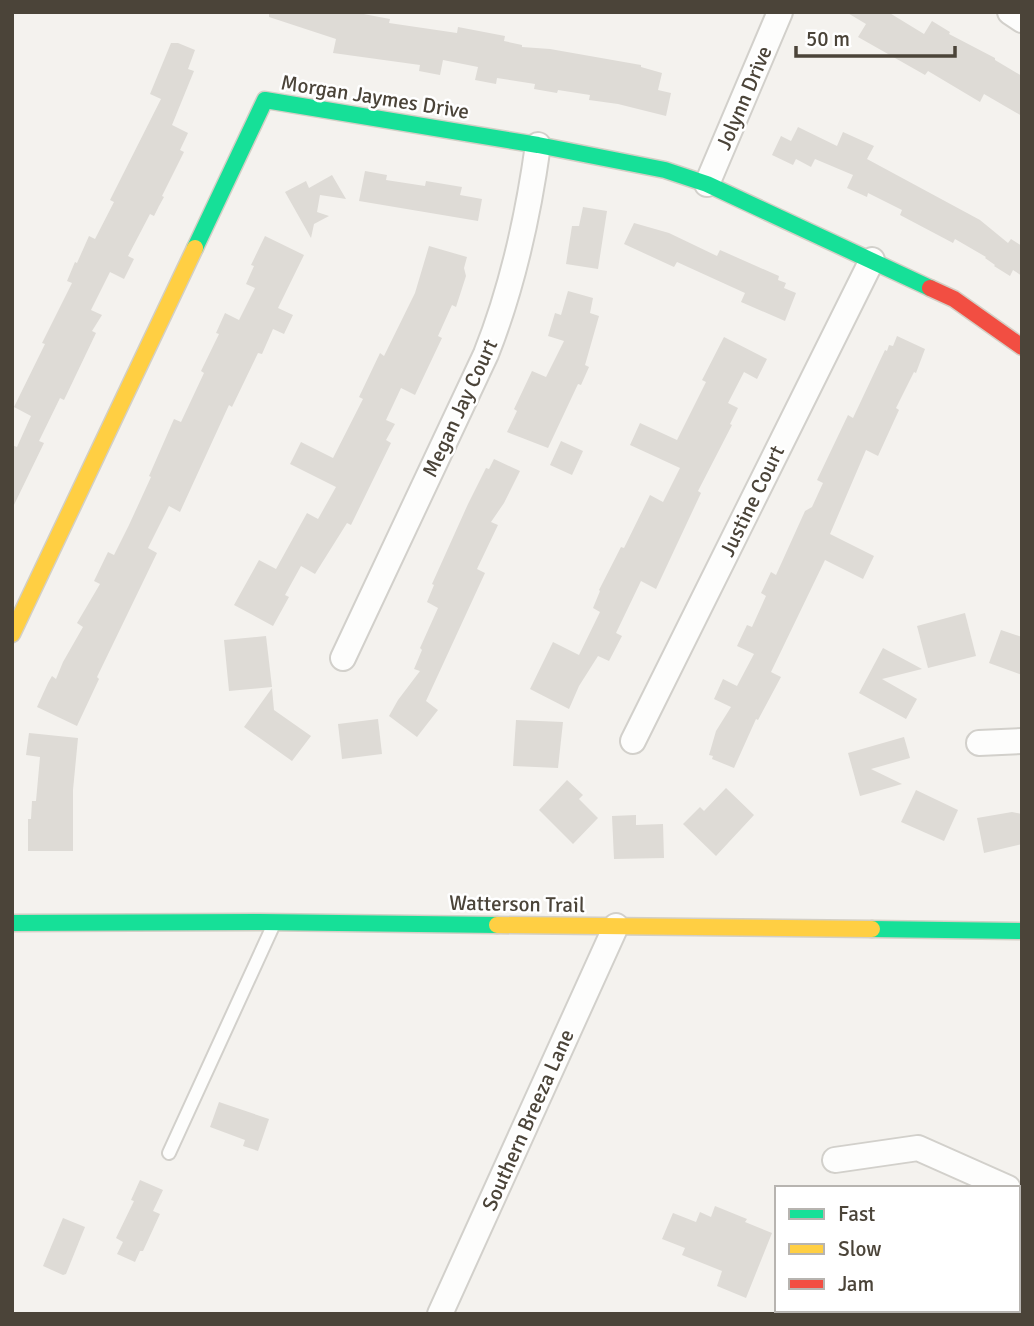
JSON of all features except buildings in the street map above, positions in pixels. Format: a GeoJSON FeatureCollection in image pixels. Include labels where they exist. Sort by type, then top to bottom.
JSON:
{"type":"FeatureCollection","features":[{"type":"Feature","properties":{"kind":"street","name":"Jolynn Drive"},"geometry":{"type":"LineString","coordinates":[[707,184],[780,12]]}},
{"type":"Feature","properties":{"kind":"street"},"geometry":{"type":"LineString","coordinates":[[1010,12],[1022,20]]}},
{"type":"Feature","properties":{"kind":"street","name":"Morgan Jaymes Drive"},"geometry":{"type":"LineString","coordinates":[[12,634],[265,100],[538,145],[665,170],[707,184],[954,299],[1022,347]]}},
{"type":"Feature","properties":{"kind":"street","name":"Megan Jay Court"},"geometry":{"type":"LineString","coordinates":[[344,658],[486,354],[502,314],[530,204],[538,145]]}},
{"type":"Feature","properties":{"kind":"street","name":"Justine Court"},"geometry":{"type":"LineString","coordinates":[[633,741],[872,260]]}},
{"type":"Feature","properties":{"kind":"street"},"geometry":{"type":"LineString","coordinates":[[979,743],[1022,741]]}},
{"type":"Feature","properties":{"kind":"street","name":"Watterson Trail"},"geometry":{"type":"LineString","coordinates":[[12,923],[1022,931]]}},
{"type":"Feature","properties":{"kind":"street","name":"Southern Breeza Lane"},"geometry":{"type":"LineString","coordinates":[[440,1314],[616,926]]}},
{"type":"Feature","properties":{"kind":"street"},"geometry":{"type":"LineString","coordinates":[[835,1160],[918,1147],[1004,1186]]}},
{"type":"Feature","properties":{"kind":"lane"},"geometry":{"type":"LineString","coordinates":[[169,1153],[274,923]]}},
{"type":"Feature","properties":{"kind":"traffic: fast"},"geometry":{"type":"LineString","coordinates":[[195,248],[265,100],[538,145],[665,170],[707,184],[930,288]]}},
{"type":"Feature","properties":{"kind":"traffic: fast"},"geometry":{"type":"LineString","coordinates":[[12,923],[497,925]]}},
{"type":"Feature","properties":{"kind":"traffic: fast"},"geometry":{"type":"LineString","coordinates":[[872,929],[1022,931]]}},
{"type":"Feature","properties":{"kind":"traffic: slow"},"geometry":{"type":"LineString","coordinates":[[12,634],[195,248]]}},
{"type":"Feature","properties":{"kind":"traffic: slow"},"geometry":{"type":"LineString","coordinates":[[497,925],[872,929]]}},
{"type":"Feature","properties":{"kind":"traffic: jam"},"geometry":{"type":"LineString","coordinates":[[930,288],[954,299],[1022,347]]}}]}
